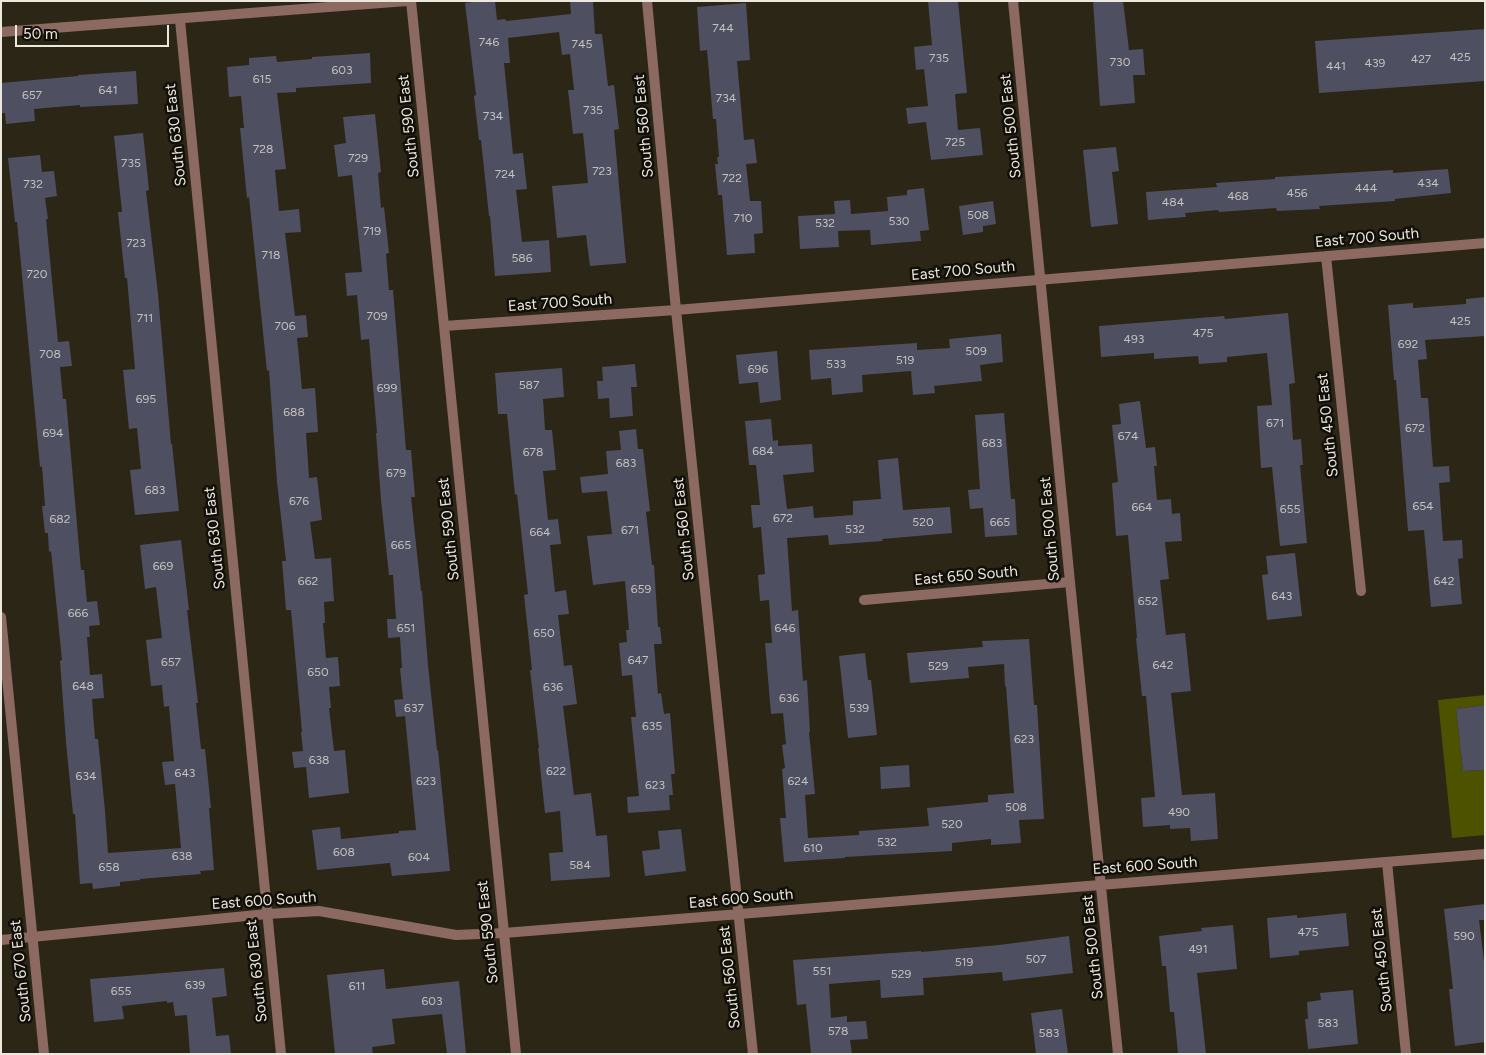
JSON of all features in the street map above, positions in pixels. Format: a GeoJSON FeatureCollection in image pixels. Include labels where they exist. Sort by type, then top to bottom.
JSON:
{"type":"FeatureCollection","features":[{"type":"Feature","properties":{"kind":"street"},"geometry":{"type":"LineString","coordinates":[[1,32],[180,20],[406,1]]}},
{"type":"Feature","properties":{"kind":"street","name":"South 590 East"},"geometry":{"type":"LineString","coordinates":[[411,1],[516,1054]]}},
{"type":"Feature","properties":{"kind":"street","name":"South 560 East"},"geometry":{"type":"LineString","coordinates":[[647,1],[676,310],[753,1054]]}},
{"type":"Feature","properties":{"kind":"street","name":"South 500 East"},"geometry":{"type":"LineString","coordinates":[[1013,1],[1118,1054]]}},
{"type":"Feature","properties":{"kind":"street","name":"South 630 East"},"geometry":{"type":"LineString","coordinates":[[180,20],[281,1054]]}},
{"type":"Feature","properties":{"kind":"street","name":"East 700 South"},"geometry":{"type":"LineString","coordinates":[[444,326],[676,310],[1485,243]]}},
{"type":"Feature","properties":{"kind":"street","name":"South 450 East"},"geometry":{"type":"LineString","coordinates":[[1326,256],[1361,591]]}},
{"type":"Feature","properties":{"kind":"street","name":"East 650 South"},"geometry":{"type":"LineString","coordinates":[[864,600],[1070,582]]}},
{"type":"Feature","properties":{"kind":"street","name":"South 670 East"},"geometry":{"type":"LineString","coordinates":[[1,617],[44,1054]]}},
{"type":"Feature","properties":{"kind":"street","name":"East 600 South"},"geometry":{"type":"LineString","coordinates":[[1,940],[267,914],[319,912],[456,935],[504,933],[1485,854]]}},
{"type":"Feature","properties":{"kind":"street","name":"South 450 East"},"geometry":{"type":"LineString","coordinates":[[1387,862],[1406,1054]]}},
{"type":"Feature","properties":{"kind":"shaded area"},"geometry":{"type":"Polygon","coordinates":[[[1485,695],[1485,705],[1456,709],[1463,771],[1485,770],[1485,835],[1452,838],[1438,700],[1485,695]]]}},
{"type":"Feature","properties":{"kind":"building"},"geometry":{"type":"Polygon","coordinates":[[[495,1],[497,20],[505,19],[506,21],[571,14],[570,1],[593,1],[595,34],[602,34],[608,86],[614,85],[619,129],[614,130],[626,263],[590,266],[586,235],[557,238],[552,186],[588,183],[583,133],[573,134],[568,90],[574,90],[570,54],[562,55],[559,32],[508,38],[510,63],[504,63],[513,154],[523,153],[527,189],[516,190],[522,242],[549,240],[551,272],[495,276],[490,216],[481,140],[479,140],[474,96],[476,95],[465,3],[495,1]]]}},
{"type":"Feature","properties":{"kind":"building"},"geometry":{"type":"Polygon","coordinates":[[[928,1],[958,1],[967,93],[955,94],[958,130],[980,128],[983,155],[931,160],[926,122],[908,124],[906,108],[928,106],[924,69],[916,70],[914,47],[932,45],[928,1]]]}},
{"type":"Feature","properties":{"kind":"building"},"geometry":{"type":"Polygon","coordinates":[[[1093,1],[1123,1],[1129,50],[1143,49],[1145,75],[1133,75],[1135,103],[1100,106],[1093,1]]]}},
{"type":"Feature","properties":{"kind":"building"},"geometry":{"type":"Polygon","coordinates":[[[746,3],[750,60],[737,61],[744,140],[754,139],[757,163],[746,164],[750,201],[761,201],[763,233],[754,234],[755,253],[727,255],[722,195],[718,195],[715,164],[718,164],[717,157],[719,157],[716,119],[713,119],[707,50],[700,51],[697,7],[746,3]]]}},
{"type":"Feature","properties":{"kind":"building"},"geometry":{"type":"Polygon","coordinates":[[[1485,29],[1485,81],[1319,93],[1315,41],[1485,29]]]}},
{"type":"Feature","properties":{"kind":"building"},"geometry":{"type":"Polygon","coordinates":[[[370,53],[371,83],[296,88],[296,92],[277,93],[286,169],[275,170],[279,211],[299,209],[301,232],[285,233],[295,316],[306,315],[308,337],[297,338],[302,389],[315,388],[318,432],[306,433],[309,478],[317,477],[322,520],[310,522],[315,559],[331,558],[334,601],[324,602],[325,623],[323,623],[326,658],[338,657],[340,686],[329,687],[331,708],[329,708],[334,751],[345,750],[349,793],[309,798],[306,767],[294,768],[292,752],[303,751],[302,732],[291,610],[286,610],[282,561],[286,561],[277,482],[269,370],[267,371],[249,197],[247,198],[240,128],[244,128],[241,96],[229,97],[227,67],[249,65],[249,58],[276,56],[277,62],[312,59],[312,57],[370,53]]]}},
{"type":"Feature","properties":{"kind":"building"},"geometry":{"type":"Polygon","coordinates":[[[136,71],[138,104],[80,107],[80,105],[34,109],[35,121],[6,124],[5,113],[1,113],[1,83],[136,71]]]}},
{"type":"Feature","properties":{"kind":"building"},"geometry":{"type":"Polygon","coordinates":[[[375,114],[381,172],[378,173],[381,208],[384,207],[389,253],[386,254],[389,290],[393,290],[406,450],[411,450],[415,497],[411,497],[450,871],[392,876],[390,863],[317,870],[312,830],[340,827],[341,839],[416,830],[405,716],[396,717],[394,700],[403,699],[400,637],[388,638],[387,619],[396,619],[393,575],[389,575],[381,500],[369,339],[361,340],[357,295],[347,296],[345,273],[362,272],[352,175],[338,177],[334,145],[346,143],[343,117],[375,114]]]}},
{"type":"Feature","properties":{"kind":"building"},"geometry":{"type":"Polygon","coordinates":[[[143,133],[149,190],[146,191],[179,511],[135,515],[130,470],[141,469],[137,428],[129,429],[123,370],[135,369],[127,278],[125,278],[118,212],[122,212],[114,136],[143,133]]]}},
{"type":"Feature","properties":{"kind":"building"},"geometry":{"type":"Polygon","coordinates":[[[1116,147],[1119,171],[1112,172],[1118,224],[1091,227],[1083,150],[1116,147]]]}},
{"type":"Feature","properties":{"kind":"building"},"geometry":{"type":"Polygon","coordinates":[[[40,155],[42,172],[54,171],[57,196],[45,198],[48,219],[46,219],[58,342],[69,341],[72,366],[60,367],[63,399],[66,399],[81,570],[84,570],[87,602],[97,601],[100,625],[89,626],[90,637],[87,637],[90,675],[102,674],[104,698],[92,699],[95,739],[98,739],[108,853],[181,848],[175,784],[165,785],[162,762],[174,761],[169,706],[164,707],[162,685],[151,686],[146,640],[162,638],[156,587],[145,589],[140,545],[181,540],[201,749],[205,749],[211,808],[209,808],[214,870],[200,871],[201,874],[140,879],[120,882],[120,886],[93,889],[92,883],[80,884],[75,814],[73,814],[66,742],[60,661],[62,660],[51,551],[49,552],[48,533],[45,533],[42,506],[45,506],[42,466],[40,467],[17,222],[15,222],[8,158],[40,155]]]}},
{"type":"Feature","properties":{"kind":"building"},"geometry":{"type":"Polygon","coordinates":[[[1448,169],[1451,193],[1395,199],[1395,201],[1319,206],[1320,209],[1277,211],[1276,208],[1219,212],[1218,210],[1185,213],[1186,217],[1148,220],[1146,192],[1217,187],[1216,183],[1275,179],[1275,177],[1393,170],[1393,173],[1448,169]]]}},
{"type":"Feature","properties":{"kind":"building"},"geometry":{"type":"Polygon","coordinates":[[[924,188],[929,230],[920,231],[921,241],[871,245],[870,230],[838,231],[839,247],[800,249],[798,216],[835,214],[834,201],[850,200],[851,214],[888,211],[887,197],[907,195],[907,190],[924,188]]]}},
{"type":"Feature","properties":{"kind":"building"},"geometry":{"type":"Polygon","coordinates":[[[993,201],[996,224],[983,226],[983,232],[963,235],[959,206],[993,201]]]}},
{"type":"Feature","properties":{"kind":"building"},"geometry":{"type":"Polygon","coordinates":[[[1485,297],[1485,336],[1425,340],[1427,359],[1418,360],[1421,398],[1428,398],[1433,467],[1449,466],[1450,482],[1439,483],[1443,541],[1462,540],[1463,558],[1458,559],[1462,604],[1431,607],[1424,530],[1408,531],[1388,305],[1413,303],[1413,308],[1466,304],[1466,299],[1485,297]]]}},
{"type":"Feature","properties":{"kind":"building"},"geometry":{"type":"Polygon","coordinates":[[[1288,313],[1295,383],[1289,384],[1293,440],[1301,439],[1303,465],[1300,465],[1307,543],[1280,546],[1272,467],[1261,468],[1257,406],[1272,405],[1267,353],[1227,357],[1227,362],[1199,364],[1198,356],[1154,359],[1154,353],[1101,357],[1099,326],[1224,316],[1225,319],[1288,313]]]}},
{"type":"Feature","properties":{"kind":"building"},"geometry":{"type":"Polygon","coordinates":[[[1001,334],[1003,362],[980,365],[982,381],[934,386],[935,393],[913,395],[911,371],[862,375],[863,392],[832,395],[831,378],[811,380],[809,350],[917,343],[917,350],[950,348],[949,339],[1001,334]]]}},
{"type":"Feature","properties":{"kind":"building"},"geometry":{"type":"Polygon","coordinates":[[[777,351],[781,400],[760,403],[758,382],[739,384],[736,355],[777,351]]]}},
{"type":"Feature","properties":{"kind":"building"},"geometry":{"type":"Polygon","coordinates":[[[635,364],[637,387],[631,387],[633,416],[610,418],[609,398],[598,399],[597,381],[603,381],[602,367],[635,364]]]}},
{"type":"Feature","properties":{"kind":"building"},"geometry":{"type":"Polygon","coordinates":[[[562,368],[564,397],[543,399],[545,430],[552,430],[556,470],[543,471],[548,520],[558,519],[561,544],[550,545],[555,592],[566,590],[569,614],[558,615],[564,666],[572,665],[577,704],[563,706],[574,795],[591,793],[596,836],[607,835],[610,877],[551,881],[549,853],[563,852],[560,811],[545,813],[530,670],[532,670],[524,595],[528,594],[517,494],[515,495],[507,414],[498,414],[495,373],[562,368]]]}},
{"type":"Feature","properties":{"kind":"building"},"geometry":{"type":"Polygon","coordinates":[[[1140,401],[1146,448],[1155,447],[1157,466],[1154,466],[1157,500],[1171,499],[1172,514],[1180,513],[1182,541],[1165,542],[1169,579],[1160,580],[1166,635],[1185,633],[1191,691],[1171,693],[1182,795],[1215,793],[1218,839],[1191,841],[1190,828],[1170,829],[1170,825],[1143,827],[1141,798],[1155,797],[1146,696],[1142,696],[1128,535],[1116,536],[1112,483],[1118,482],[1112,425],[1121,424],[1119,404],[1140,401]]]}},
{"type":"Feature","properties":{"kind":"building"},"geometry":{"type":"Polygon","coordinates":[[[1004,413],[1011,499],[1015,499],[1017,535],[985,537],[983,508],[970,509],[968,490],[980,489],[975,415],[1004,413]]]}},
{"type":"Feature","properties":{"kind":"building"},"geometry":{"type":"Polygon","coordinates":[[[771,419],[773,441],[778,440],[778,446],[812,444],[814,472],[783,475],[787,509],[813,506],[814,518],[853,515],[853,501],[881,499],[878,460],[898,458],[903,510],[950,507],[952,533],[829,545],[828,535],[787,538],[792,611],[798,610],[803,681],[807,680],[809,732],[815,794],[805,795],[808,838],[859,835],[859,831],[929,826],[927,808],[988,802],[988,795],[1014,793],[1004,664],[968,667],[969,678],[910,683],[907,653],[983,647],[982,641],[1029,639],[1034,705],[1037,705],[1044,819],[1019,820],[1021,843],[991,845],[991,839],[952,843],[952,851],[784,862],[780,818],[786,818],[782,769],[785,768],[782,745],[786,744],[783,713],[771,714],[765,643],[772,643],[769,600],[760,601],[758,575],[765,574],[761,527],[753,528],[751,505],[760,505],[756,465],[749,465],[745,421],[771,419]]]}},
{"type":"Feature","properties":{"kind":"building"},"geometry":{"type":"Polygon","coordinates":[[[636,429],[638,449],[643,449],[650,511],[646,512],[652,565],[654,565],[658,627],[660,627],[662,644],[654,644],[658,694],[661,693],[664,714],[670,713],[675,774],[671,774],[673,795],[669,795],[670,810],[628,813],[627,797],[639,796],[631,717],[636,717],[632,675],[622,676],[619,643],[627,642],[626,630],[629,630],[625,581],[593,585],[587,536],[612,534],[607,491],[582,493],[580,477],[608,474],[606,451],[621,450],[619,431],[636,429]]]}},
{"type":"Feature","properties":{"kind":"building"},"geometry":{"type":"Polygon","coordinates":[[[1295,553],[1302,616],[1267,620],[1262,575],[1268,574],[1266,556],[1295,553]]]}},
{"type":"Feature","properties":{"kind":"building"},"geometry":{"type":"Polygon","coordinates":[[[865,653],[868,680],[871,680],[877,735],[848,738],[839,656],[865,653]]]}},
{"type":"Feature","properties":{"kind":"building"},"geometry":{"type":"Polygon","coordinates":[[[1485,705],[1485,770],[1463,771],[1456,709],[1485,705]]]}},
{"type":"Feature","properties":{"kind":"building"},"geometry":{"type":"Polygon","coordinates":[[[909,765],[910,787],[881,789],[880,767],[909,765]]]}},
{"type":"Feature","properties":{"kind":"building"},"geometry":{"type":"Polygon","coordinates":[[[681,829],[686,871],[645,876],[642,851],[660,849],[658,831],[681,829]]]}},
{"type":"Feature","properties":{"kind":"building"},"geometry":{"type":"Polygon","coordinates":[[[1485,904],[1485,920],[1479,920],[1485,969],[1485,1042],[1455,1046],[1449,989],[1453,989],[1444,909],[1485,904]]]}},
{"type":"Feature","properties":{"kind":"building"},"geometry":{"type":"Polygon","coordinates":[[[1346,913],[1349,946],[1299,951],[1299,955],[1270,958],[1267,918],[1297,915],[1297,918],[1346,913]]]}},
{"type":"Feature","properties":{"kind":"building"},"geometry":{"type":"Polygon","coordinates":[[[1233,925],[1237,969],[1197,973],[1206,1054],[1178,1054],[1174,1012],[1170,1012],[1166,966],[1162,966],[1159,936],[1202,931],[1201,928],[1233,925]]]}},
{"type":"Feature","properties":{"kind":"building"},"geometry":{"type":"Polygon","coordinates":[[[1069,936],[1073,973],[1003,981],[1002,972],[923,978],[924,995],[881,998],[880,980],[829,984],[831,1018],[847,1016],[847,1022],[866,1021],[868,1039],[850,1040],[852,1054],[811,1054],[806,1004],[797,1005],[793,960],[921,952],[1069,936]]]}},
{"type":"Feature","properties":{"kind":"building"},"geometry":{"type":"Polygon","coordinates":[[[224,968],[227,996],[212,998],[216,1036],[229,1035],[231,1054],[190,1054],[187,1015],[175,1016],[173,1002],[122,1006],[124,1019],[94,1022],[90,979],[224,968]]]}},
{"type":"Feature","properties":{"kind":"building"},"geometry":{"type":"Polygon","coordinates":[[[384,969],[386,989],[459,981],[466,1054],[447,1054],[442,1014],[392,1019],[395,1044],[372,1047],[373,1054],[335,1054],[327,975],[384,969]]]}},
{"type":"Feature","properties":{"kind":"building"},"geometry":{"type":"Polygon","coordinates":[[[1353,990],[1358,1044],[1308,1049],[1305,1019],[1308,1019],[1307,1002],[1321,1000],[1320,993],[1353,990]]]}},
{"type":"Feature","properties":{"kind":"building"},"geometry":{"type":"Polygon","coordinates":[[[1062,1009],[1068,1054],[1036,1054],[1031,1013],[1062,1009]]]}}]}
